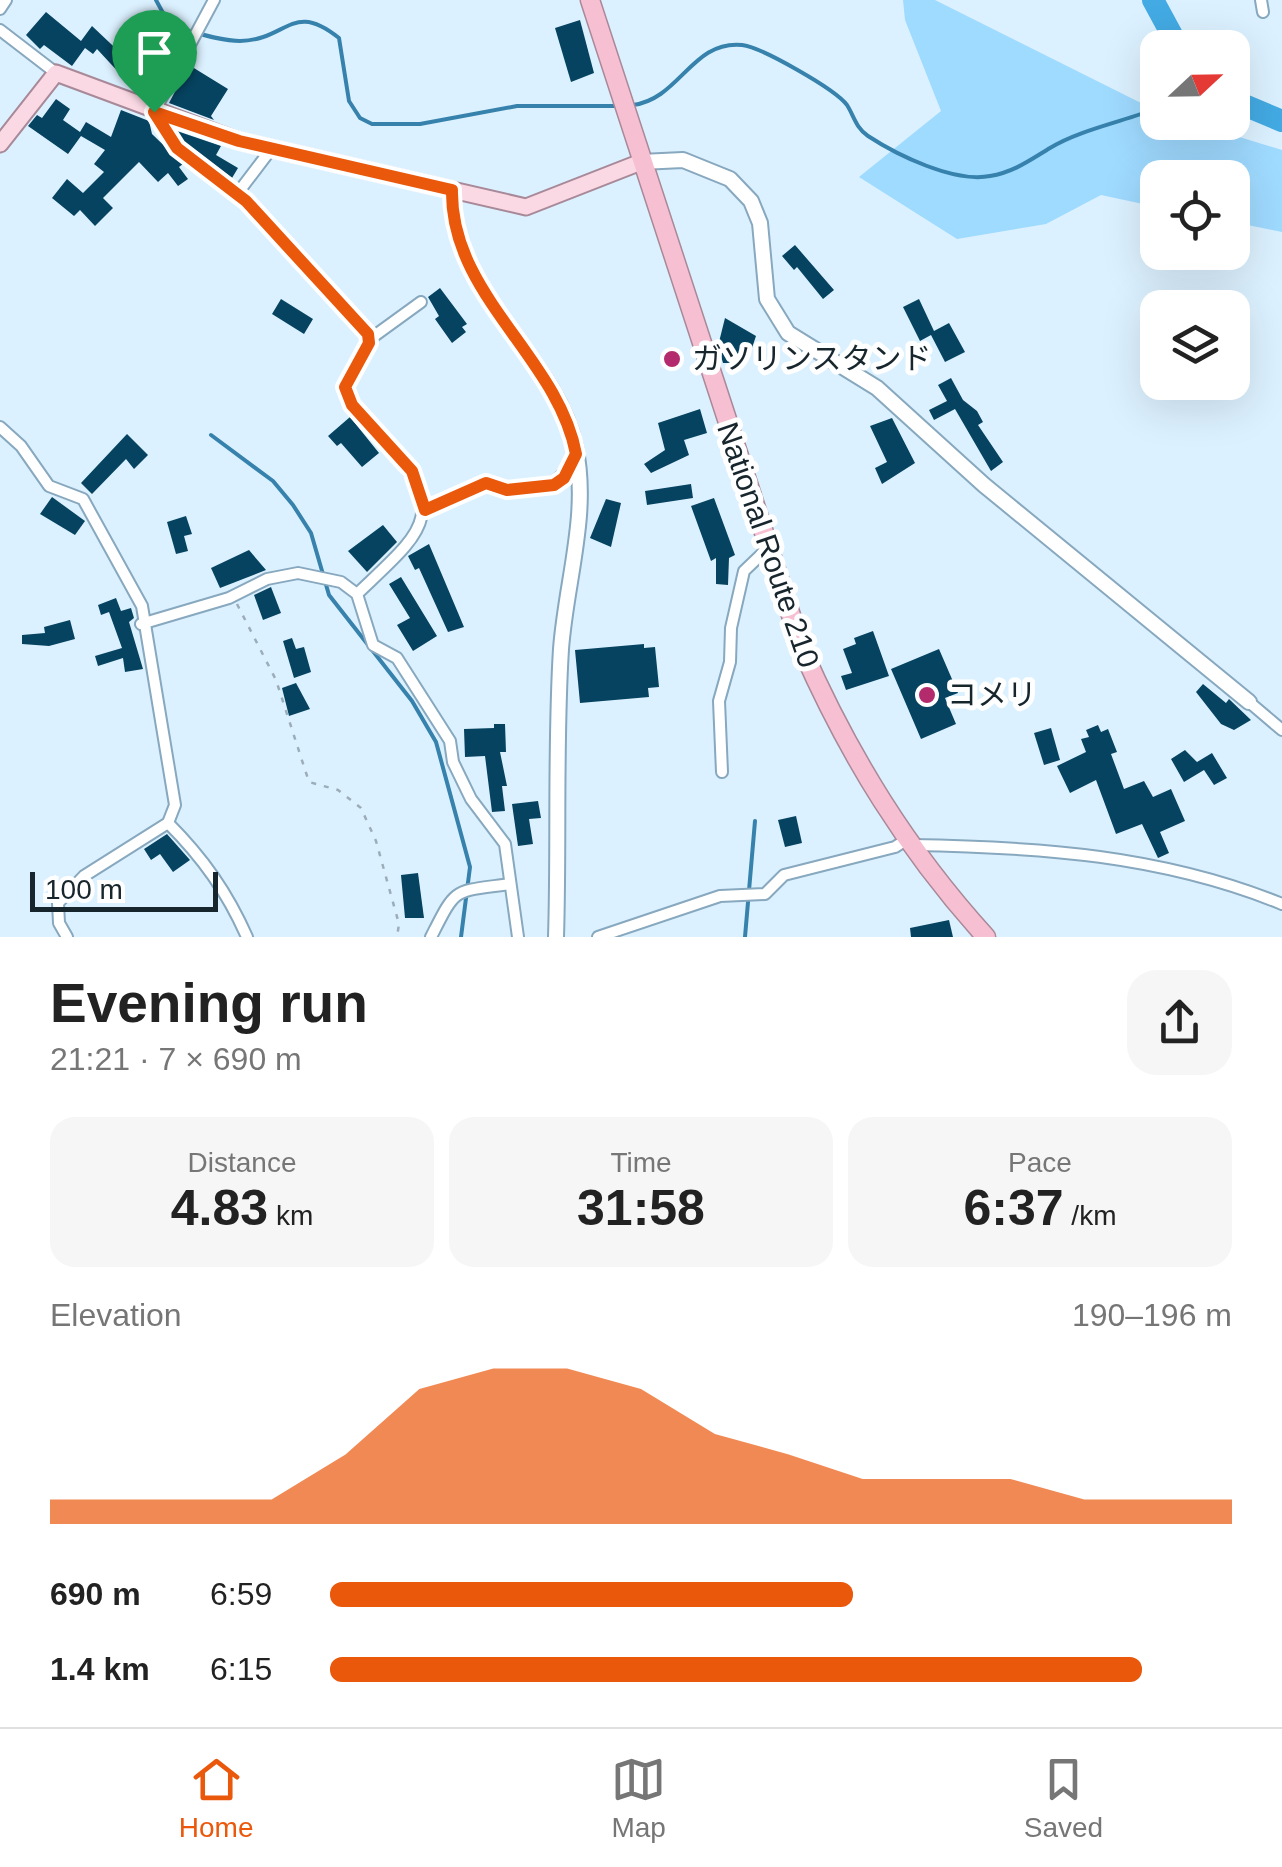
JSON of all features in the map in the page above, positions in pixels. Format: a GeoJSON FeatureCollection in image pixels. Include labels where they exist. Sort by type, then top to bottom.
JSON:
{"type":"FeatureCollection","features":[{"type":"Feature","properties":{"kind":"highway","name":"National Route 210"},"geometry":{"type":"LineString","coordinates":[[590,0],[766,550],[802,649],[832,715],[909,843],[986,937]]}},
{"type":"Feature","properties":{"kind":"main road"},"geometry":{"type":"LineString","coordinates":[[0,144],[56,73],[154,112],[272,148],[526,207],[642,162]]}},
{"type":"Feature","properties":{"kind":"street"},"geometry":{"type":"LineString","coordinates":[[0,9],[6,0]]}},
{"type":"Feature","properties":{"kind":"street"},"geometry":{"type":"LineString","coordinates":[[214,0],[154,112],[177,148],[237,194],[370,339]]}},
{"type":"Feature","properties":{"kind":"street"},"geometry":{"type":"LineString","coordinates":[[0,30],[56,73]]}},
{"type":"Feature","properties":{"kind":"street"},"geometry":{"type":"LineString","coordinates":[[237,194],[272,148]]}},
{"type":"Feature","properties":{"kind":"street"},"geometry":{"type":"LineString","coordinates":[[642,162],[700,163],[741,190],[760,223],[767,299],[779,323],[800,343],[876,388],[984,485],[1282,730]]}},
{"type":"Feature","properties":{"kind":"street"},"geometry":{"type":"LineString","coordinates":[[452,190],[454,219],[478,283],[556,400],[576,454],[578,528],[561,651],[556,937]]}},
{"type":"Feature","properties":{"kind":"street"},"geometry":{"type":"LineString","coordinates":[[356,594],[414,535],[425,510],[412,471],[352,405],[345,387],[370,339],[421,302]]}},
{"type":"Feature","properties":{"kind":"street"},"geometry":{"type":"LineString","coordinates":[[0,427],[21,446],[49,486],[82,499],[142,606],[141,624],[175,805],[168,823],[84,876],[58,903],[59,923],[68,937]]}},
{"type":"Feature","properties":{"kind":"street"},"geometry":{"type":"LineString","coordinates":[[425,510],[486,483],[507,490],[554,485],[564,478],[576,454]]}},
{"type":"Feature","properties":{"kind":"street"},"geometry":{"type":"LineString","coordinates":[[722,772],[719,701],[726,683],[734,611],[744,571],[766,550]]}},
{"type":"Feature","properties":{"kind":"street"},"geometry":{"type":"LineString","coordinates":[[141,624],[229,598],[267,578],[298,573],[342,582],[356,594],[374,646],[397,658],[450,741],[453,762],[471,799],[505,844],[518,937]]}},
{"type":"Feature","properties":{"kind":"street"},"geometry":{"type":"LineString","coordinates":[[168,823],[203,858],[229,898],[247,937]]}},
{"type":"Feature","properties":{"kind":"street"},"geometry":{"type":"LineString","coordinates":[[598,937],[720,896],[764,894],[784,875],[909,843],[1121,857],[1190,874],[1282,904]]}},
{"type":"Feature","properties":{"kind":"street"},"geometry":{"type":"LineString","coordinates":[[431,937],[443,906],[459,891],[510,884]]}},
{"type":"Feature","properties":{"kind":"path"},"geometry":{"type":"LineString","coordinates":[[234,599],[268,658],[309,782],[352,798],[371,824],[399,924],[397,937]]}},
{"type":"Feature","properties":{"kind":"shaded area"},"geometry":{"type":"Polygon","coordinates":[[[903,0],[935,0],[1140,102],[1140,140],[1249,140],[1282,150],[1282,232],[1250,225],[1250,160],[1140,160],[1140,203],[1101,195],[1046,224],[957,239],[859,177],[941,111],[905,20],[903,0]]]}},
{"type":"Feature","properties":{"kind":"building"},"geometry":{"type":"Polygon","coordinates":[[[46,12],[81,41],[92,26],[147,78],[161,56],[171,62],[152,97],[136,91],[97,49],[93,54],[85,48],[72,66],[44,45],[40,49],[26,35],[46,12]]]}},
{"type":"Feature","properties":{"kind":"building"},"geometry":{"type":"Polygon","coordinates":[[[580,20],[594,73],[571,82],[555,28],[580,20]]]}},
{"type":"Feature","properties":{"kind":"building"},"geometry":{"type":"Polygon","coordinates":[[[189,65],[228,89],[211,116],[214,120],[169,103],[189,65]]]}},
{"type":"Feature","properties":{"kind":"building"},"geometry":{"type":"Polygon","coordinates":[[[56,99],[70,109],[63,120],[80,132],[86,122],[111,137],[121,110],[149,121],[152,134],[183,164],[179,167],[188,179],[178,186],[168,173],[158,182],[139,162],[103,198],[113,208],[95,226],[80,210],[74,216],[52,198],[67,179],[83,193],[104,172],[94,164],[105,150],[81,136],[68,154],[28,126],[37,115],[42,118],[56,99]]]}},
{"type":"Feature","properties":{"kind":"building"},"geometry":{"type":"Polygon","coordinates":[[[177,131],[221,146],[216,155],[238,168],[232,178],[184,142],[177,131]]]}},
{"type":"Feature","properties":{"kind":"building"},"geometry":{"type":"Polygon","coordinates":[[[795,245],[834,290],[823,299],[797,267],[794,270],[782,256],[795,245]]]}},
{"type":"Feature","properties":{"kind":"building"},"geometry":{"type":"Polygon","coordinates":[[[440,288],[467,324],[462,327],[466,332],[452,343],[435,319],[439,316],[428,297],[440,288]]]}},
{"type":"Feature","properties":{"kind":"building"},"geometry":{"type":"Polygon","coordinates":[[[281,299],[313,319],[304,334],[272,314],[281,299]]]}},
{"type":"Feature","properties":{"kind":"building"},"geometry":{"type":"Polygon","coordinates":[[[919,299],[934,331],[949,323],[965,352],[945,362],[931,335],[920,341],[903,307],[919,299]]]}},
{"type":"Feature","properties":{"kind":"building"},"geometry":{"type":"Polygon","coordinates":[[[725,318],[756,336],[748,360],[732,358],[731,363],[723,363],[718,346],[725,318]]]}},
{"type":"Feature","properties":{"kind":"building"},"geometry":{"type":"Polygon","coordinates":[[[951,378],[963,400],[977,411],[983,422],[978,425],[1003,462],[991,471],[955,409],[934,420],[929,410],[947,401],[938,385],[951,378]]]}},
{"type":"Feature","properties":{"kind":"building"},"geometry":{"type":"Polygon","coordinates":[[[700,409],[707,433],[684,440],[689,455],[651,473],[644,464],[665,450],[658,423],[700,409]]]}},
{"type":"Feature","properties":{"kind":"building"},"geometry":{"type":"Polygon","coordinates":[[[350,417],[379,453],[362,467],[341,443],[337,446],[328,436],[350,417]]]}},
{"type":"Feature","properties":{"kind":"building"},"geometry":{"type":"Polygon","coordinates":[[[892,418],[915,463],[882,484],[875,468],[887,462],[870,426],[892,418]]]}},
{"type":"Feature","properties":{"kind":"building"},"geometry":{"type":"Polygon","coordinates":[[[127,434],[148,455],[134,469],[126,459],[92,494],[81,483],[127,434]]]}},
{"type":"Feature","properties":{"kind":"building"},"geometry":{"type":"Polygon","coordinates":[[[691,484],[693,498],[647,505],[645,491],[691,484]]]}},
{"type":"Feature","properties":{"kind":"building"},"geometry":{"type":"Polygon","coordinates":[[[52,497],[85,521],[75,535],[40,514],[52,497]]]}},
{"type":"Feature","properties":{"kind":"building"},"geometry":{"type":"Polygon","coordinates":[[[714,498],[735,555],[729,558],[728,585],[716,584],[716,558],[711,561],[691,506],[714,498]]]}},
{"type":"Feature","properties":{"kind":"building"},"geometry":{"type":"Polygon","coordinates":[[[606,499],[621,503],[611,547],[590,538],[606,499]]]}},
{"type":"Feature","properties":{"kind":"building"},"geometry":{"type":"Polygon","coordinates":[[[186,516],[192,534],[184,536],[188,551],[176,554],[167,522],[186,516]]]}},
{"type":"Feature","properties":{"kind":"building"},"geometry":{"type":"Polygon","coordinates":[[[383,525],[397,542],[367,572],[348,551],[383,525]]]}},
{"type":"Feature","properties":{"kind":"building"},"geometry":{"type":"Polygon","coordinates":[[[429,544],[464,627],[448,632],[419,568],[415,570],[408,556],[429,544]]]}},
{"type":"Feature","properties":{"kind":"building"},"geometry":{"type":"Polygon","coordinates":[[[249,550],[266,570],[220,588],[211,568],[249,550]]]}},
{"type":"Feature","properties":{"kind":"building"},"geometry":{"type":"Polygon","coordinates":[[[401,577],[437,636],[413,651],[397,625],[410,618],[389,584],[401,577]]]}},
{"type":"Feature","properties":{"kind":"building"},"geometry":{"type":"Polygon","coordinates":[[[271,587],[281,613],[263,620],[254,595],[271,587]]]}},
{"type":"Feature","properties":{"kind":"building"},"geometry":{"type":"Polygon","coordinates":[[[116,598],[121,611],[131,608],[134,618],[129,622],[143,669],[125,672],[123,658],[98,666],[95,656],[122,648],[109,612],[101,615],[98,605],[116,598]]]}},
{"type":"Feature","properties":{"kind":"building"},"geometry":{"type":"Polygon","coordinates":[[[70,620],[75,639],[49,646],[22,644],[22,635],[45,633],[44,627],[70,620]]]}},
{"type":"Feature","properties":{"kind":"building"},"geometry":{"type":"Polygon","coordinates":[[[873,631],[889,676],[846,690],[841,676],[852,673],[843,649],[856,644],[854,638],[873,631]]]}},
{"type":"Feature","properties":{"kind":"building"},"geometry":{"type":"Polygon","coordinates":[[[292,638],[296,649],[304,647],[311,672],[294,678],[283,641],[292,638]]]}},
{"type":"Feature","properties":{"kind":"building"},"geometry":{"type":"Polygon","coordinates":[[[644,644],[644,648],[655,647],[659,687],[648,688],[649,697],[580,703],[575,650],[644,644]]]}},
{"type":"Feature","properties":{"kind":"building","name":"コメリ"},"geometry":{"type":"Polygon","coordinates":[[[939,649],[958,693],[945,698],[956,724],[921,739],[891,669],[939,649]]]}},
{"type":"Feature","properties":{"kind":"building"},"geometry":{"type":"Polygon","coordinates":[[[296,683],[310,709],[289,716],[282,688],[296,683]]]}},
{"type":"Feature","properties":{"kind":"building"},"geometry":{"type":"Polygon","coordinates":[[[1203,684],[1226,703],[1229,699],[1251,720],[1234,730],[1221,724],[1196,692],[1203,684]]]}},
{"type":"Feature","properties":{"kind":"building"},"geometry":{"type":"Polygon","coordinates":[[[494,724],[505,724],[506,752],[500,752],[507,786],[502,786],[505,811],[492,812],[485,756],[465,757],[464,729],[494,728],[494,724]]]}},
{"type":"Feature","properties":{"kind":"building"},"geometry":{"type":"Polygon","coordinates":[[[1098,725],[1101,732],[1108,729],[1117,752],[1111,754],[1124,789],[1144,781],[1153,797],[1171,789],[1185,821],[1160,832],[1169,853],[1158,858],[1142,824],[1116,834],[1096,780],[1070,793],[1057,766],[1086,752],[1081,739],[1089,737],[1086,730],[1098,725]]]}},
{"type":"Feature","properties":{"kind":"building"},"geometry":{"type":"Polygon","coordinates":[[[1051,728],[1060,760],[1044,765],[1034,733],[1051,728]]]}},
{"type":"Feature","properties":{"kind":"building"},"geometry":{"type":"Polygon","coordinates":[[[1185,750],[1197,762],[1212,753],[1227,778],[1214,785],[1204,770],[1184,782],[1171,759],[1185,750]]]}},
{"type":"Feature","properties":{"kind":"building"},"geometry":{"type":"Polygon","coordinates":[[[538,801],[541,818],[529,819],[533,844],[518,846],[512,804],[538,801]]]}},
{"type":"Feature","properties":{"kind":"building"},"geometry":{"type":"Polygon","coordinates":[[[796,816],[802,843],[785,847],[778,820],[796,816]]]}},
{"type":"Feature","properties":{"kind":"building"},"geometry":{"type":"Polygon","coordinates":[[[167,834],[190,860],[173,872],[160,854],[151,860],[144,849],[167,834]]]}},
{"type":"Feature","properties":{"kind":"building"},"geometry":{"type":"Polygon","coordinates":[[[418,873],[424,918],[405,918],[401,875],[418,873]]]}},
{"type":"Feature","properties":{"kind":"building"},"geometry":{"type":"Polygon","coordinates":[[[949,920],[953,937],[911,937],[910,928],[949,920]]]}},
{"type":"Feature","properties":{"kind":"waterway"},"geometry":{"type":"LineString","coordinates":[[156,0],[170,26],[223,39],[256,39],[300,22],[323,27],[339,38],[349,101],[360,118],[372,124],[420,124],[517,106],[619,106]]}},
{"type":"Feature","properties":{"kind":"waterway"},"geometry":{"type":"LineString","coordinates":[[1153,0],[1169,30]]}},
{"type":"Feature","properties":{"kind":"waterway"},"geometry":{"type":"LineString","coordinates":[[633,105],[663,92],[710,51],[742,45],[780,61],[828,89],[847,105],[864,133],[880,143],[926,166],[976,177],[1007,172],[1074,136],[1140,114]]}},
{"type":"Feature","properties":{"kind":"waterway"},"geometry":{"type":"LineString","coordinates":[[1250,108],[1282,121]]}},
{"type":"Feature","properties":{"kind":"waterway"},"geometry":{"type":"LineString","coordinates":[[211,435],[273,481],[293,505],[311,533],[329,595],[412,701],[436,742],[470,867],[461,937]]}},
{"type":"Feature","properties":{"kind":"waterway"},"geometry":{"type":"LineString","coordinates":[[745,937],[755,821]]}},
{"type":"Feature","properties":{"kind":"place","name":"ガソリンスタンド"},"geometry":{"type":"Point","coordinates":[672,359]}},
{"type":"Feature","properties":{"kind":"place","name":"コメリ"},"geometry":{"type":"Point","coordinates":[927,695]}},
{"type":"Feature","properties":{"kind":"route"},"geometry":{"type":"LineString","coordinates":[[154,112],[239,141],[452,190],[454,219],[478,283],[568,421],[576,454],[564,478],[554,485],[515,490],[486,483],[433,510],[425,510],[421,488],[412,471],[352,405],[345,387],[369,343],[368,334],[246,201],[177,148],[154,112]]}}]}
